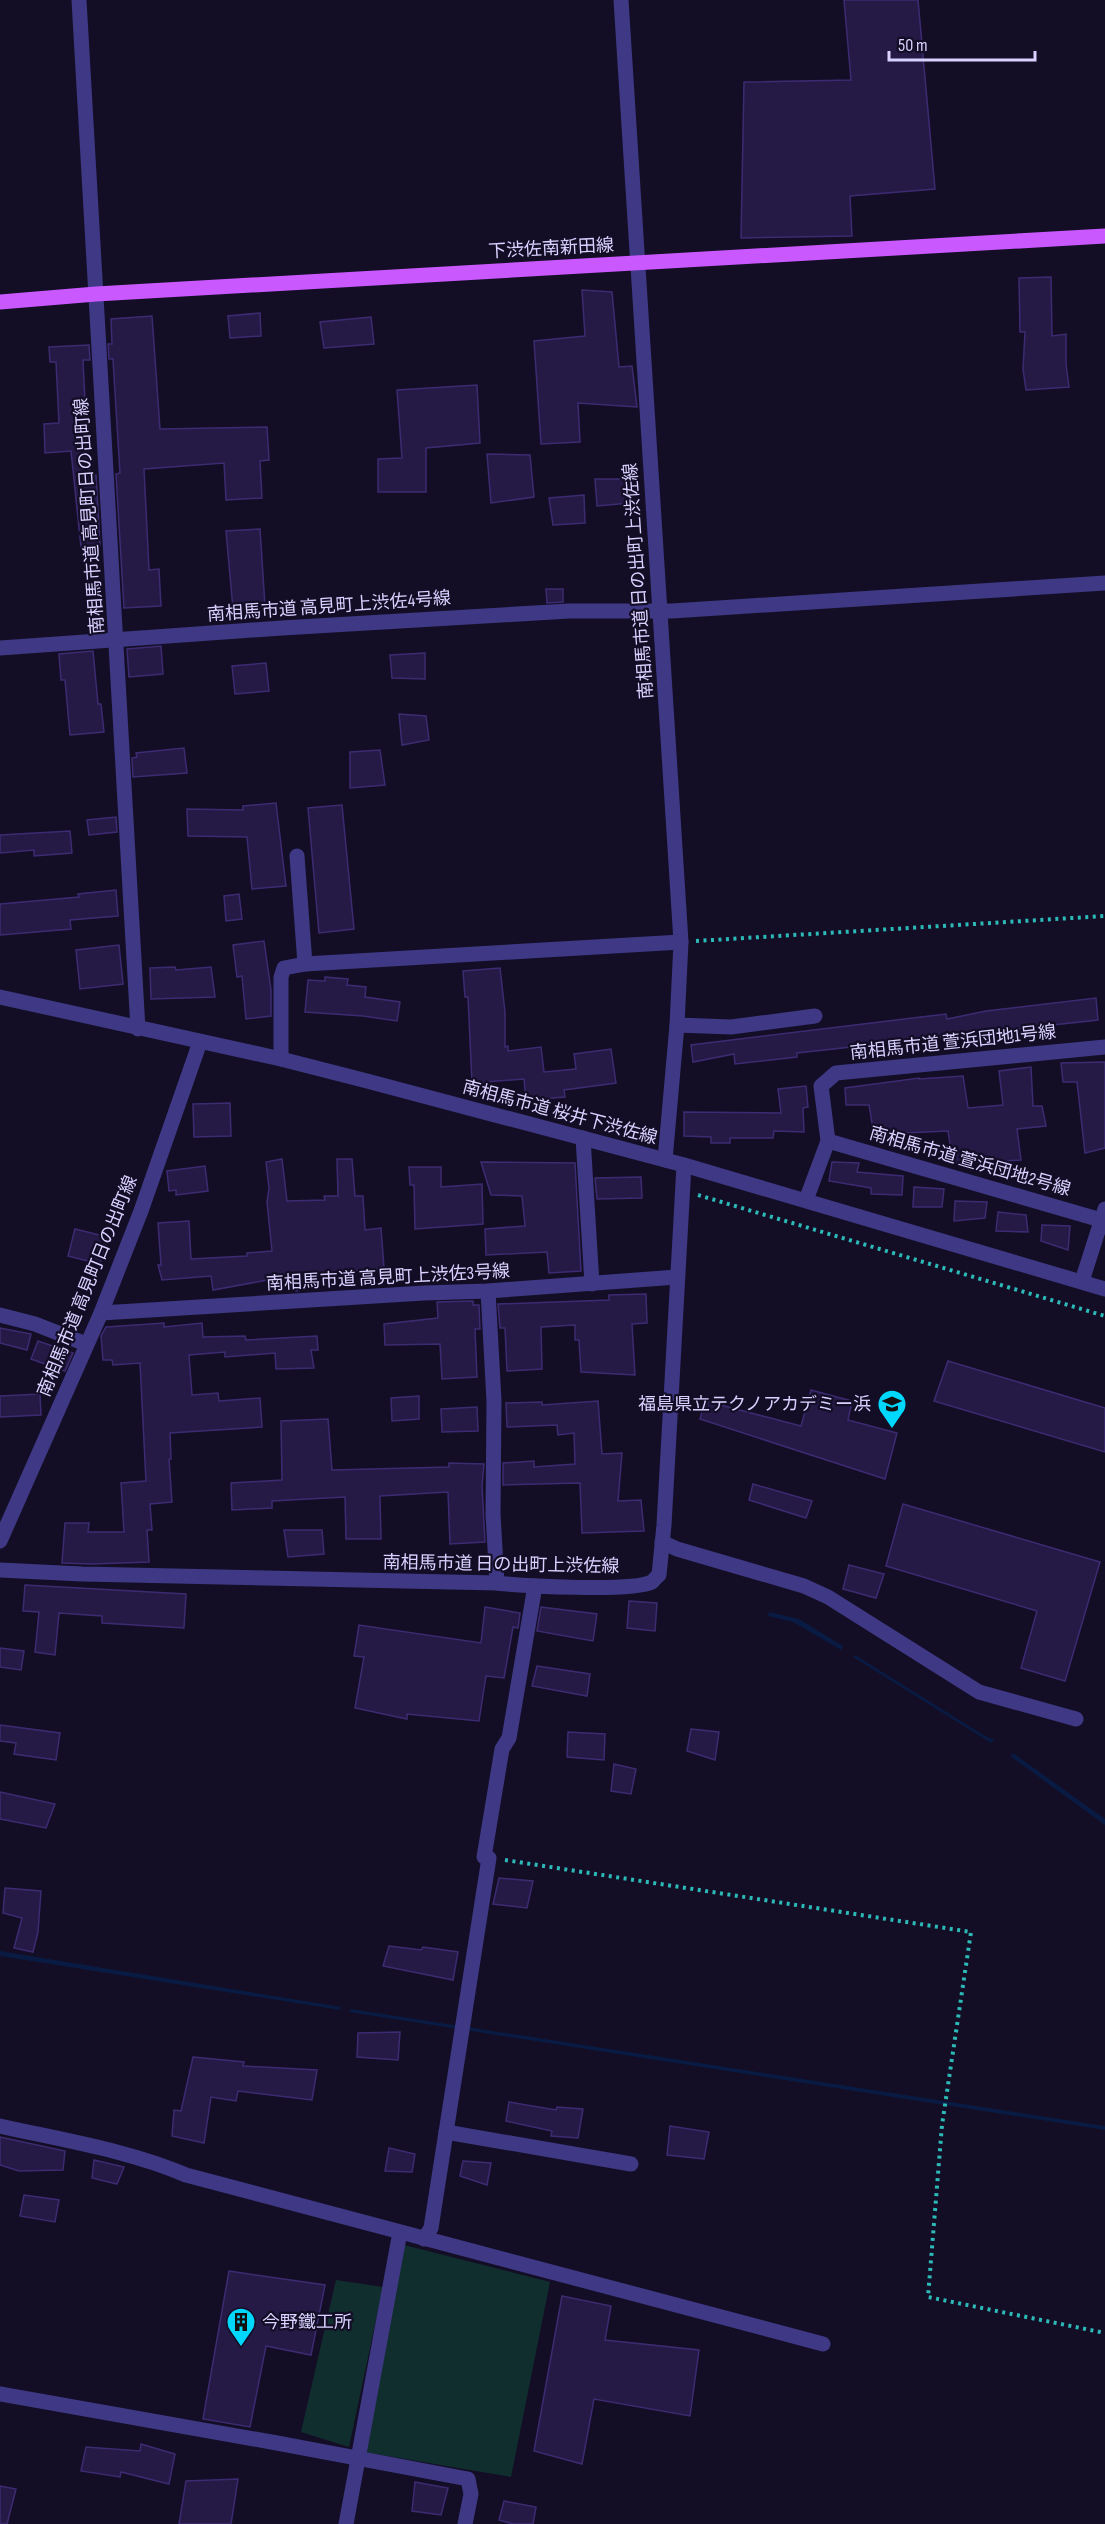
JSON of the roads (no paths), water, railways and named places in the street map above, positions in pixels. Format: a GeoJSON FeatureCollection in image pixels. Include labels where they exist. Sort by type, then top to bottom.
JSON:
{"type":"FeatureCollection","features":[{"type":"Feature","properties":{"kind":"main road","name":"下渋佐南新田線"},"geometry":{"type":"LineString","coordinates":[[0,302],[96,294],[1105,236]]}},
{"type":"Feature","properties":{"kind":"street","name":"南相馬市道 高見町日の出町線"},"geometry":{"type":"LineString","coordinates":[[79,0],[138,1029]]}},
{"type":"Feature","properties":{"kind":"street","name":"南相馬市道 日の出町上渋佐線"},"geometry":{"type":"LineString","coordinates":[[621,0],[681,942],[677,1025],[665,1160]]}},
{"type":"Feature","properties":{"kind":"street","name":"南相馬市道 高見町上渋佐4号線"},"geometry":{"type":"LineString","coordinates":[[0,648],[569,611],[660,610],[1105,583]]}},
{"type":"Feature","properties":{"kind":"street"},"geometry":{"type":"LineString","coordinates":[[297,856],[305,964]]}},
{"type":"Feature","properties":{"kind":"street"},"geometry":{"type":"LineString","coordinates":[[281,1059],[281,977],[284,968],[305,964],[681,942]]}},
{"type":"Feature","properties":{"kind":"street","name":"南相馬市道 桜井下渋佐線"},"geometry":{"type":"LineString","coordinates":[[0,997],[281,1059],[583,1138],[806,1200],[1105,1289]]}},
{"type":"Feature","properties":{"kind":"street"},"geometry":{"type":"LineString","coordinates":[[677,1025],[731,1027],[815,1016]]}},
{"type":"Feature","properties":{"kind":"street","name":"南相馬市道 高見町日の出町線"},"geometry":{"type":"LineString","coordinates":[[0,1541],[101,1313],[141,1211],[200,1042]]}},
{"type":"Feature","properties":{"kind":"street","name":"南相馬市道 萱浜団地1号線"},"geometry":{"type":"LineString","coordinates":[[806,1200],[828,1141],[820,1086],[836,1073],[1105,1047]]}},
{"type":"Feature","properties":{"kind":"street"},"geometry":{"type":"LineString","coordinates":[[583,1138],[592,1284]]}},
{"type":"Feature","properties":{"kind":"street","name":"南相馬市道 萱浜団地2号線"},"geometry":{"type":"LineString","coordinates":[[828,1141],[1103,1214]]}},
{"type":"Feature","properties":{"kind":"street","name":"南相馬市道 日の出町上渋佐線"},"geometry":{"type":"LineString","coordinates":[[0,1570],[82,1574],[497,1583],[535,1586],[633,1586],[652,1582],[659,1575],[662,1542],[684,1165]]}},
{"type":"Feature","properties":{"kind":"street"},"geometry":{"type":"LineString","coordinates":[[1082,1281],[1103,1214]]}},
{"type":"Feature","properties":{"kind":"street","name":"南相馬市道 高見町上渋佐3号線"},"geometry":{"type":"LineString","coordinates":[[101,1313],[424,1293],[488,1292],[677,1277]]}},
{"type":"Feature","properties":{"kind":"street"},"geometry":{"type":"LineString","coordinates":[[488,1292],[494,1401],[493,1514],[497,1583]]}},
{"type":"Feature","properties":{"kind":"street"},"geometry":{"type":"LineString","coordinates":[[0,1315],[35,1324],[86,1344]]}},
{"type":"Feature","properties":{"kind":"street"},"geometry":{"type":"LineString","coordinates":[[662,1542],[677,1549],[804,1586],[828,1596],[979,1692],[1077,1719]]}},
{"type":"Feature","properties":{"kind":"street"},"geometry":{"type":"LineString","coordinates":[[424,2239],[431,2228],[489,1858],[484,1857],[502,1749],[509,1738],[535,1586]]}},
{"type":"Feature","properties":{"kind":"street"},"geometry":{"type":"LineString","coordinates":[[0,2126],[129,2156],[186,2175],[823,2344]]}},
{"type":"Feature","properties":{"kind":"street"},"geometry":{"type":"LineString","coordinates":[[446,2132],[631,2163]]}},
{"type":"Feature","properties":{"kind":"street"},"geometry":{"type":"LineString","coordinates":[[346,2524],[400,2232]]}},
{"type":"Feature","properties":{"kind":"street"},"geometry":{"type":"LineString","coordinates":[[0,2394],[468,2479],[471,2494],[465,2524]]}},
{"type":"Feature","properties":{"kind":"water"},"geometry":{"type":"Polygon","coordinates":[[[769,1612],[799,1619],[843,1646],[841,1650],[793,1622],[768,1616],[769,1612]]]}},
{"type":"Feature","properties":{"kind":"water"},"geometry":{"type":"Polygon","coordinates":[[[855,1655],[994,1740],[991,1743],[853,1657],[855,1655]]]}},
{"type":"Feature","properties":{"kind":"water"},"geometry":{"type":"Polygon","coordinates":[[[1013,1753],[1105,1819],[1105,1825],[1010,1756],[1013,1753]]]}},
{"type":"Feature","properties":{"kind":"water"},"geometry":{"type":"Polygon","coordinates":[[[0,1951],[341,2007],[340,2010],[0,1956],[0,1951]]]}},
{"type":"Feature","properties":{"kind":"water"},"geometry":{"type":"Polygon","coordinates":[[[351,2009],[1105,2126],[1105,2130],[349,2012],[351,2009]]]}},
{"type":"Feature","properties":{"kind":"place","name":"福島県立テクノアカデミー浜"},"geometry":{"type":"Point","coordinates":[892,1430]}},
{"type":"Feature","properties":{"kind":"place","name":"今野鐵工所"},"geometry":{"type":"Point","coordinates":[241,2348]}}]}
